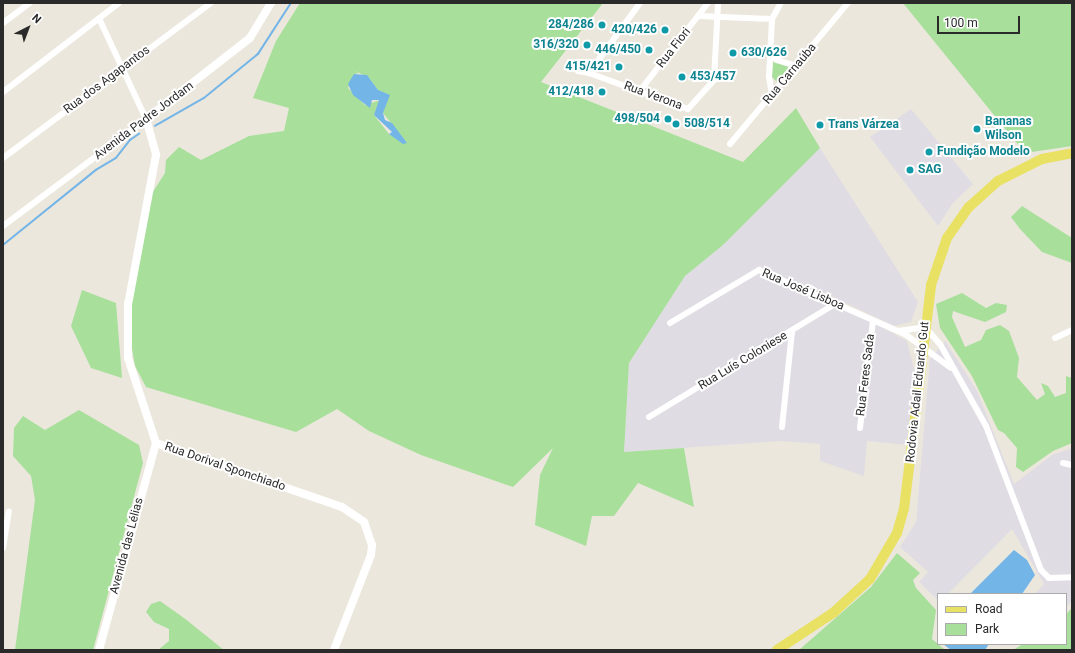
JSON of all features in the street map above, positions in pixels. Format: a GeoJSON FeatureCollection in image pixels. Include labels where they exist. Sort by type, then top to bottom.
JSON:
{"type":"FeatureCollection","features":[{"type":"Feature","properties":{"kind":"main road","name":"Rodovia Adail Eduardo Gut"},"geometry":{"type":"LineString","coordinates":[[777,650],[833,613],[870,579],[889,552],[904,509],[924,327],[941,251],[969,207],[1015,170],[1072,153]]}},
{"type":"Feature","properties":{"kind":"street"},"geometry":{"type":"LineString","coordinates":[[3,23],[30,3]]}},
{"type":"Feature","properties":{"kind":"street"},"geometry":{"type":"LineString","coordinates":[[3,92],[119,3]]}},
{"type":"Feature","properties":{"kind":"street","name":"Rua dos Agapantos"},"geometry":{"type":"LineString","coordinates":[[3,158],[121,68],[211,3]]}},
{"type":"Feature","properties":{"kind":"street","name":"Avenida Padre Jordam"},"geometry":{"type":"LineString","coordinates":[[3,226],[146,119],[250,38],[271,3]]}},
{"type":"Feature","properties":{"kind":"street"},"geometry":{"type":"LineString","coordinates":[[589,73],[640,3]]}},
{"type":"Feature","properties":{"kind":"street","name":"Rua Fiori"},"geometry":{"type":"LineString","coordinates":[[639,92],[708,3]]}},
{"type":"Feature","properties":{"kind":"street","name":"Rua Verona"},"geometry":{"type":"LineString","coordinates":[[578,71],[589,73],[688,109],[696,104],[714,80],[719,18],[718,3]]}},
{"type":"Feature","properties":{"kind":"street"},"geometry":{"type":"LineString","coordinates":[[772,94],[770,53],[772,19],[781,3]]}},
{"type":"Feature","properties":{"kind":"street","name":"Rua Carnaúba"},"geometry":{"type":"LineString","coordinates":[[730,144],[797,66],[848,3]]}},
{"type":"Feature","properties":{"kind":"street"},"geometry":{"type":"LineString","coordinates":[[698,16],[772,19]]}},
{"type":"Feature","properties":{"kind":"street"},"geometry":{"type":"LineString","coordinates":[[99,18],[146,119]]}},
{"type":"Feature","properties":{"kind":"street"},"geometry":{"type":"LineString","coordinates":[[770,53],[777,60],[797,66]]}},
{"type":"Feature","properties":{"kind":"street","name":"Rua Dorival Sponchiado"},"geometry":{"type":"LineString","coordinates":[[146,119],[156,156],[133,270],[126,340],[130,369],[156,443],[342,507],[359,516],[370,536],[371,555],[334,650]]}},
{"type":"Feature","properties":{"kind":"street","name":"Rua José Lisboa"},"geometry":{"type":"LineString","coordinates":[[670,323],[754,271],[766,272],[872,321],[898,331],[923,346],[957,374]]}},
{"type":"Feature","properties":{"kind":"street","name":"Rua Luís Coloniese"},"geometry":{"type":"LineString","coordinates":[[649,417],[792,332],[835,304]]}},
{"type":"Feature","properties":{"kind":"street","name":"Rua Feres Sada"},"geometry":{"type":"LineString","coordinates":[[860,428],[872,321]]}},
{"type":"Feature","properties":{"kind":"street"},"geometry":{"type":"LineString","coordinates":[[898,331],[924,327],[940,344],[986,426],[1041,570],[1049,578],[1072,577]]}},
{"type":"Feature","properties":{"kind":"street"},"geometry":{"type":"LineString","coordinates":[[1055,338],[1072,330]]}},
{"type":"Feature","properties":{"kind":"street"},"geometry":{"type":"LineString","coordinates":[[782,428],[792,332]]}},
{"type":"Feature","properties":{"kind":"street","name":"Avenida das Lélias"},"geometry":{"type":"LineString","coordinates":[[99,650],[156,443]]}},
{"type":"Feature","properties":{"kind":"street"},"geometry":{"type":"LineString","coordinates":[[1063,463],[1072,465]]}},
{"type":"Feature","properties":{"kind":"street"},"geometry":{"type":"LineString","coordinates":[[3,548],[9,511]]}},
{"type":"Feature","properties":{"kind":"shaded area"},"geometry":{"type":"Polygon","coordinates":[[[911,109],[973,184],[953,203],[938,226],[870,137],[911,109]]]}},
{"type":"Feature","properties":{"kind":"shaded area"},"geometry":{"type":"Polygon","coordinates":[[[820,148],[918,302],[911,322],[894,326],[797,280],[907,341],[914,370],[908,445],[867,441],[864,476],[820,461],[820,444],[781,441],[624,452],[629,363],[685,276],[723,245],[820,148]]]}},
{"type":"Feature","properties":{"kind":"shaded area"},"geometry":{"type":"Polygon","coordinates":[[[945,341],[977,391],[1014,484],[1052,455],[1072,448],[1072,601],[1067,606],[1067,593],[1036,593],[1044,584],[1012,529],[949,593],[937,593],[937,599],[919,582],[928,572],[900,547],[916,522],[930,359],[945,341]]]}},
{"type":"Feature","properties":{"kind":"green space"},"geometry":{"type":"Polygon","coordinates":[[[300,3],[603,3],[541,82],[743,162],[796,108],[820,148],[723,245],[685,276],[629,363],[624,452],[684,448],[694,507],[638,483],[614,516],[592,516],[586,546],[535,525],[540,475],[553,448],[513,487],[421,455],[369,431],[337,409],[296,432],[146,387],[135,366],[127,319],[149,198],[165,173],[166,160],[179,147],[201,160],[249,136],[284,131],[289,108],[253,98],[276,41],[300,3]],[[349,67],[359,73],[354,74],[348,88],[365,105],[380,100],[374,115],[389,134],[407,143],[383,113],[378,90],[370,79],[349,67]]]}},
{"type":"Feature","properties":{"kind":"green space"},"geometry":{"type":"Polygon","coordinates":[[[903,3],[1072,3],[1072,146],[1025,153],[903,3]]]}},
{"type":"Feature","properties":{"kind":"green space"},"geometry":{"type":"Polygon","coordinates":[[[773,62],[789,67],[777,82],[772,77],[773,62]]]}},
{"type":"Feature","properties":{"kind":"green space"},"geometry":{"type":"Polygon","coordinates":[[[1022,206],[1072,238],[1072,263],[1042,252],[1020,229],[1011,217],[1022,206]]]}},
{"type":"Feature","properties":{"kind":"green space"},"geometry":{"type":"Polygon","coordinates":[[[82,290],[116,303],[122,378],[91,368],[71,326],[82,290]]]}},
{"type":"Feature","properties":{"kind":"green space"},"geometry":{"type":"Polygon","coordinates":[[[962,293],[986,308],[996,303],[1007,305],[1006,312],[985,322],[953,311],[952,317],[965,347],[981,340],[986,330],[1000,325],[1009,331],[1019,358],[1017,377],[1037,400],[1045,394],[1041,383],[1048,386],[1055,397],[1066,393],[1066,376],[1072,378],[1072,443],[1053,451],[1023,472],[1016,467],[1017,448],[1004,433],[998,430],[972,376],[940,328],[936,304],[962,293]]]}},
{"type":"Feature","properties":{"kind":"green space"},"geometry":{"type":"Polygon","coordinates":[[[79,410],[139,445],[143,463],[93,650],[15,650],[35,500],[31,476],[13,456],[14,428],[23,416],[45,430],[79,410]]]}},
{"type":"Feature","properties":{"kind":"green space"},"geometry":{"type":"Polygon","coordinates":[[[897,553],[920,573],[913,580],[916,588],[936,610],[932,639],[937,645],[945,650],[799,650],[871,587],[897,553]]]}},
{"type":"Feature","properties":{"kind":"green space"},"geometry":{"type":"Polygon","coordinates":[[[160,601],[224,650],[158,650],[169,641],[169,629],[154,622],[146,612],[151,604],[160,601]]]}},
{"type":"Feature","properties":{"kind":"green space"},"geometry":{"type":"Polygon","coordinates":[[[1072,608],[1072,650],[1013,650],[1021,645],[1067,645],[1067,613],[1072,608]]]}},
{"type":"Feature","properties":{"kind":"water"},"geometry":{"type":"Polygon","coordinates":[[[354,74],[367,75],[378,90],[390,95],[383,113],[385,120],[392,123],[407,143],[403,144],[389,134],[392,132],[374,115],[379,100],[372,100],[370,108],[353,95],[348,84],[354,74]]]}},
{"type":"Feature","properties":{"kind":"water"},"geometry":{"type":"Polygon","coordinates":[[[1014,550],[1027,560],[1035,575],[1023,593],[971,593],[1014,550]]]}},
{"type":"Feature","properties":{"kind":"water"},"geometry":{"type":"Polygon","coordinates":[[[944,645],[988,645],[985,650],[951,650],[944,645]]]}},
{"type":"Feature","properties":{"kind":"waterway"},"geometry":{"type":"LineString","coordinates":[[155,126],[204,98],[258,54],[291,3]]}},
{"type":"Feature","properties":{"kind":"waterway"},"geometry":{"type":"LineString","coordinates":[[3,245],[96,170],[116,158],[130,140],[139,134]]}},
{"type":"Feature","properties":{"kind":"place","name":"284/286"},"geometry":{"type":"Point","coordinates":[602,25]}},
{"type":"Feature","properties":{"kind":"place","name":"420/426"},"geometry":{"type":"Point","coordinates":[665,30]}},
{"type":"Feature","properties":{"kind":"place","name":"316/320"},"geometry":{"type":"Point","coordinates":[587,45]}},
{"type":"Feature","properties":{"kind":"place","name":"446/450"},"geometry":{"type":"Point","coordinates":[649,50]}},
{"type":"Feature","properties":{"kind":"place","name":"630/626"},"geometry":{"type":"Point","coordinates":[733,53]}},
{"type":"Feature","properties":{"kind":"place","name":"415/421"},"geometry":{"type":"Point","coordinates":[619,67]}},
{"type":"Feature","properties":{"kind":"place","name":"453/457"},"geometry":{"type":"Point","coordinates":[682,77]}},
{"type":"Feature","properties":{"kind":"place","name":"412/418"},"geometry":{"type":"Point","coordinates":[602,92]}},
{"type":"Feature","properties":{"kind":"place","name":"498/504"},"geometry":{"type":"Point","coordinates":[668,119]}},
{"type":"Feature","properties":{"kind":"place","name":"508/514"},"geometry":{"type":"Point","coordinates":[676,124]}},
{"type":"Feature","properties":{"kind":"place","name":"Trans Várzea"},"geometry":{"type":"Point","coordinates":[820,125]}},
{"type":"Feature","properties":{"kind":"place","name":"Bananas Wilson"},"geometry":{"type":"Point","coordinates":[977,129]}},
{"type":"Feature","properties":{"kind":"place","name":"Fundição Modelo"},"geometry":{"type":"Point","coordinates":[929,152]}},
{"type":"Feature","properties":{"kind":"place","name":"SAG"},"geometry":{"type":"Point","coordinates":[910,170]}}]}
